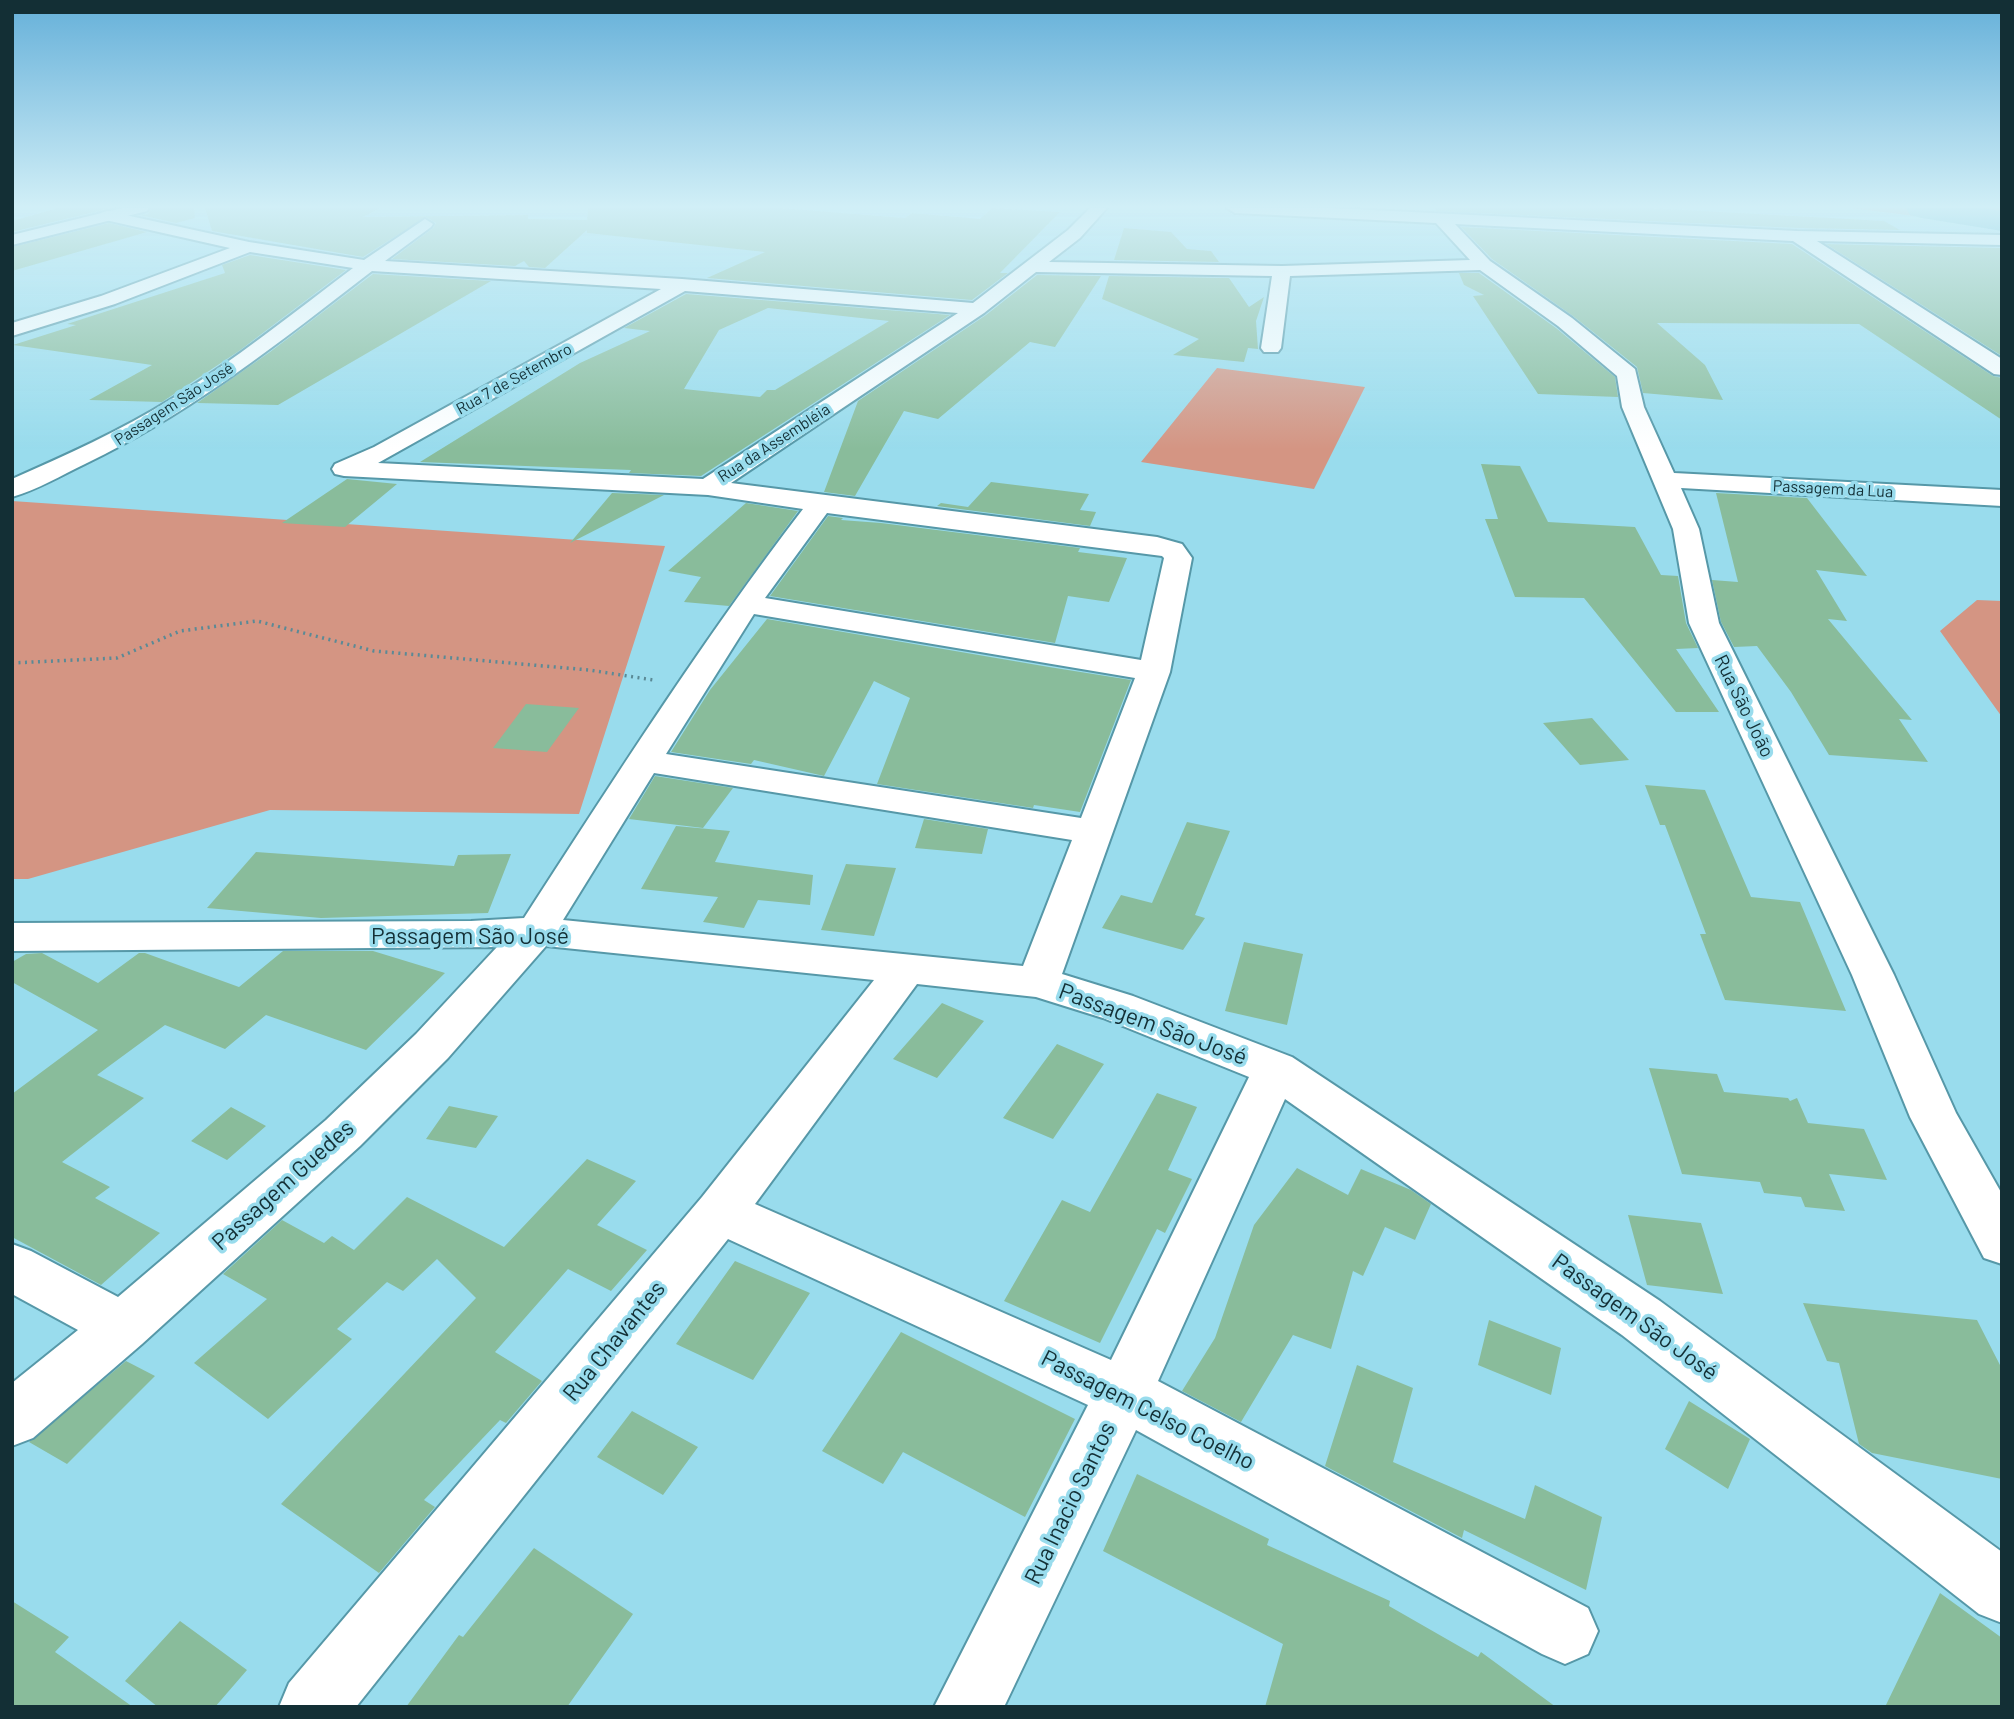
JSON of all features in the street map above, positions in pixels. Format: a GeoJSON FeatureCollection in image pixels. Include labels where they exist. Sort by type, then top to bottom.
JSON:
{"type":"FeatureCollection","features":[{"type":"Feature","properties":{"kind":"street"},"geometry":{"type":"LineString","coordinates":[[12,330],[139,288]]}},
{"type":"Feature","properties":{"kind":"street","name":"Passagem São José"},"geometry":{"type":"LineString","coordinates":[[12,489],[108,445],[201,390],[335,288]]}},
{"type":"Feature","properties":{"kind":"street","name":"Rua 7 de Setembro"},"geometry":{"type":"LineString","coordinates":[[344,468],[383,452],[676,288]]}},
{"type":"Feature","properties":{"kind":"street"},"geometry":{"type":"LineString","coordinates":[[722,288],[977,309]]}},
{"type":"Feature","properties":{"kind":"street","name":"Rua da Assembléia"},"geometry":{"type":"LineString","coordinates":[[344,468],[708,487],[1005,288]]}},
{"type":"Feature","properties":{"kind":"street"},"geometry":{"type":"LineString","coordinates":[[1270,348],[1279,288]]}},
{"type":"Feature","properties":{"kind":"street","name":"Rua São João"},"geometry":{"type":"LineString","coordinates":[[1517,288],[1564,322],[1627,374],[1633,407],[1686,529],[1704,623],[1873,975],[1934,1117],[2002,1242]]}},
{"type":"Feature","properties":{"kind":"street"},"geometry":{"type":"LineString","coordinates":[[1877,288],[2002,369]]}},
{"type":"Feature","properties":{"kind":"street","name":"Passagem da Lua"},"geometry":{"type":"LineString","coordinates":[[1664,480],[2002,498]]}},
{"type":"Feature","properties":{"kind":"street"},"geometry":{"type":"LineString","coordinates":[[708,487],[820,504],[1143,544],[1172,550],[1178,558],[1154,672],[1038,982]]}},
{"type":"Feature","properties":{"kind":"street","name":"Passagem Guedes"},"geometry":{"type":"LineString","coordinates":[[12,1419],[123,1327],[343,1133],[432,1046],[536,931],[692,685],[746,604],[820,504]]}},
{"type":"Feature","properties":{"kind":"street"},"geometry":{"type":"LineString","coordinates":[[746,604],[1154,672]]}},
{"type":"Feature","properties":{"kind":"street"},"geometry":{"type":"LineString","coordinates":[[643,761],[1094,832]]}},
{"type":"Feature","properties":{"kind":"street","name":"Passagem São José"},"geometry":{"type":"LineString","coordinates":[[12,937],[471,935],[536,931],[1038,982],[1118,1007],[1276,1069],[1641,1318],[2002,1591]]}},
{"type":"Feature","properties":{"kind":"street","name":"Rua Chavantes"},"geometry":{"type":"LineString","coordinates":[[313,1707],[720,1212],[907,968]]}},
{"type":"Feature","properties":{"kind":"street","name":"Rua Inacio Santos"},"geometry":{"type":"LineString","coordinates":[[968,1707],[1124,1393],[1276,1069]]}},
{"type":"Feature","properties":{"kind":"street","name":"Passagem Celso Coelho"},"geometry":{"type":"LineString","coordinates":[[720,1212],[1124,1393],[1565,1631]]}},
{"type":"Feature","properties":{"kind":"street"},"geometry":{"type":"LineString","coordinates":[[12,1267],[123,1327]]}},
{"type":"Feature","properties":{"kind":"path"},"geometry":{"type":"LineString","coordinates":[[12,663],[117,658],[180,631],[257,621],[374,651],[589,670],[692,685]]}},
{"type":"Feature","properties":{"kind":"shaded area"},"geometry":{"type":"Polygon","coordinates":[[[1217,368],[1365,387],[1314,489],[1141,462],[1217,368]]]}},
{"type":"Feature","properties":{"kind":"shaded area"},"geometry":{"type":"Polygon","coordinates":[[[12,501],[665,546],[579,814],[270,810],[28,879],[12,879],[12,501]]]}},
{"type":"Feature","properties":{"kind":"shaded area"},"geometry":{"type":"Polygon","coordinates":[[[1977,600],[2002,601],[2002,717],[1940,631],[1977,600]]]}},
{"type":"Feature","properties":{"kind":"building"},"geometry":{"type":"Polygon","coordinates":[[[178,288],[322,288],[239,351],[162,402],[89,400],[152,365],[13,345],[76,325],[67,324],[178,288]]]}},
{"type":"Feature","properties":{"kind":"building"},"geometry":{"type":"Polygon","coordinates":[[[354,288],[479,288],[278,405],[197,403],[354,288]]]}},
{"type":"Feature","properties":{"kind":"building"},"geometry":{"type":"Polygon","coordinates":[[[830,288],[988,288],[972,300],[830,288]]]}},
{"type":"Feature","properties":{"kind":"building"},"geometry":{"type":"Polygon","coordinates":[[[1020,288],[1093,288],[1055,347],[1030,342],[938,419],[904,411],[855,496],[824,492],[858,401],[986,315],[1020,288]]]}},
{"type":"Feature","properties":{"kind":"building"},"geometry":{"type":"Polygon","coordinates":[[[1105,288],[1236,288],[1249,307],[1264,297],[1256,321],[1258,349],[1248,348],[1244,362],[1173,355],[1199,339],[1102,299],[1105,288]]]}},
{"type":"Feature","properties":{"kind":"building"},"geometry":{"type":"Polygon","coordinates":[[[1470,288],[1500,288],[1556,328],[1615,377],[1618,397],[1538,394],[1473,296],[1484,295],[1470,288]]]}},
{"type":"Feature","properties":{"kind":"building"},"geometry":{"type":"Polygon","coordinates":[[[1534,288],[1859,288],[1993,376],[2002,378],[2002,420],[1859,324],[1657,323],[1705,365],[1723,400],[1643,393],[1637,367],[1534,288]]]}},
{"type":"Feature","properties":{"kind":"building"},"geometry":{"type":"Polygon","coordinates":[[[1895,288],[2002,288],[2002,356],[1895,288]]]}},
{"type":"Feature","properties":{"kind":"building"},"geometry":{"type":"Polygon","coordinates":[[[686,294],[950,315],[701,476],[629,473],[631,470],[420,462],[580,363],[650,331],[624,328],[686,294]],[[768,308],[719,330],[684,389],[760,397],[767,390],[775,390],[889,321],[768,308]]]}},
{"type":"Feature","properties":{"kind":"building"},"geometry":{"type":"Polygon","coordinates":[[[1481,464],[1520,466],[1548,522],[1635,527],[1661,575],[1678,576],[1686,623],[1698,648],[1676,649],[1719,712],[1676,712],[1584,598],[1515,597],[1485,519],[1498,519],[1481,464]]]}},
{"type":"Feature","properties":{"kind":"building"},"geometry":{"type":"Polygon","coordinates":[[[347,479],[397,484],[345,527],[282,523],[347,479]]]}},
{"type":"Feature","properties":{"kind":"building"},"geometry":{"type":"Polygon","coordinates":[[[991,482],[1089,494],[1080,510],[1096,512],[1090,526],[937,506],[941,503],[968,507],[991,482]]]}},
{"type":"Feature","properties":{"kind":"building"},"geometry":{"type":"Polygon","coordinates":[[[612,493],[664,495],[570,543],[612,493]]]}},
{"type":"Feature","properties":{"kind":"building"},"geometry":{"type":"Polygon","coordinates":[[[1716,493],[1807,498],[1867,576],[1816,570],[1847,621],[1828,619],[1912,720],[1899,719],[1928,762],[1829,755],[1791,692],[1757,646],[1734,647],[1721,622],[1712,580],[1738,582],[1716,493]]]}},
{"type":"Feature","properties":{"kind":"building"},"geometry":{"type":"Polygon","coordinates":[[[746,503],[798,511],[729,606],[684,602],[701,577],[668,571],[746,503]]]}},
{"type":"Feature","properties":{"kind":"building"},"geometry":{"type":"Polygon","coordinates":[[[828,516],[843,518],[841,520],[1080,548],[1078,552],[1127,558],[1109,602],[1068,596],[1055,643],[770,596],[828,516]]]}},
{"type":"Feature","properties":{"kind":"building"},"geometry":{"type":"Polygon","coordinates":[[[767,619],[1131,680],[1080,812],[1034,805],[1033,808],[877,784],[910,698],[874,681],[824,776],[754,760],[751,764],[671,752],[710,690],[767,619]]]}},
{"type":"Feature","properties":{"kind":"building"},"geometry":{"type":"Polygon","coordinates":[[[526,704],[579,708],[547,752],[493,748],[526,704]]]}},
{"type":"Feature","properties":{"kind":"building"},"geometry":{"type":"Polygon","coordinates":[[[1592,718],[1629,760],[1580,765],[1543,723],[1592,718]]]}},
{"type":"Feature","properties":{"kind":"building"},"geometry":{"type":"Polygon","coordinates":[[[655,776],[733,788],[703,828],[629,819],[655,776]]]}},
{"type":"Feature","properties":{"kind":"building"},"geometry":{"type":"Polygon","coordinates":[[[1645,785],[1705,790],[1751,897],[1800,902],[1846,1011],[1725,1000],[1700,934],[1706,934],[1665,825],[1660,825],[1645,785]]]}},
{"type":"Feature","properties":{"kind":"building"},"geometry":{"type":"Polygon","coordinates":[[[924,819],[988,829],[982,854],[915,848],[924,819]]]}},
{"type":"Feature","properties":{"kind":"building"},"geometry":{"type":"Polygon","coordinates":[[[1187,822],[1230,831],[1195,915],[1205,918],[1183,950],[1102,928],[1121,895],[1152,903],[1187,822]]]}},
{"type":"Feature","properties":{"kind":"building"},"geometry":{"type":"Polygon","coordinates":[[[676,826],[730,831],[715,862],[813,875],[810,905],[758,900],[744,928],[703,922],[718,897],[641,889],[676,826]]]}},
{"type":"Feature","properties":{"kind":"building"},"geometry":{"type":"Polygon","coordinates":[[[256,852],[454,866],[458,855],[511,854],[488,913],[321,918],[207,908],[256,852]]]}},
{"type":"Feature","properties":{"kind":"building"},"geometry":{"type":"Polygon","coordinates":[[[846,864],[896,868],[874,936],[821,930],[846,864]]]}},
{"type":"Feature","properties":{"kind":"building"},"geometry":{"type":"Polygon","coordinates":[[[1244,942],[1303,954],[1287,1025],[1225,1011],[1244,942]]]}},
{"type":"Feature","properties":{"kind":"building"},"geometry":{"type":"Polygon","coordinates":[[[283,951],[373,951],[445,973],[366,1050],[266,1015],[225,1049],[165,1025],[97,1075],[144,1098],[62,1162],[110,1187],[95,1198],[160,1233],[101,1285],[12,1237],[12,1094],[98,1030],[12,982],[12,962],[26,954],[42,953],[98,983],[139,953],[145,953],[239,987],[283,951]]]}},
{"type":"Feature","properties":{"kind":"building"},"geometry":{"type":"Polygon","coordinates":[[[942,1003],[984,1021],[937,1078],[893,1059],[942,1003]]]}},
{"type":"Feature","properties":{"kind":"building"},"geometry":{"type":"Polygon","coordinates":[[[1057,1044],[1104,1064],[1053,1139],[1003,1118],[1057,1044]]]}},
{"type":"Feature","properties":{"kind":"building"},"geometry":{"type":"Polygon","coordinates":[[[1649,1068],[1717,1074],[1724,1092],[1788,1098],[1790,1101],[1797,1098],[1808,1123],[1864,1129],[1887,1180],[1829,1174],[1845,1211],[1805,1207],[1801,1197],[1764,1193],[1760,1182],[1682,1174],[1649,1068]]]}},
{"type":"Feature","properties":{"kind":"building"},"geometry":{"type":"Polygon","coordinates":[[[1157,1093],[1197,1107],[1168,1170],[1192,1179],[1165,1233],[1157,1229],[1100,1343],[1004,1301],[1062,1200],[1090,1212],[1157,1093]]]}},
{"type":"Feature","properties":{"kind":"building"},"geometry":{"type":"Polygon","coordinates":[[[449,1106],[498,1116],[476,1148],[426,1139],[449,1106]]]}},
{"type":"Feature","properties":{"kind":"building"},"geometry":{"type":"Polygon","coordinates":[[[231,1107],[266,1126],[227,1160],[191,1141],[231,1107]]]}},
{"type":"Feature","properties":{"kind":"building"},"geometry":{"type":"Polygon","coordinates":[[[587,1159],[636,1181],[597,1225],[647,1250],[611,1291],[568,1269],[495,1352],[542,1381],[506,1423],[500,1420],[424,1500],[435,1507],[379,1573],[281,1504],[476,1298],[437,1259],[403,1291],[387,1282],[337,1329],[352,1339],[268,1419],[194,1363],[267,1299],[223,1274],[282,1220],[324,1243],[332,1236],[354,1250],[407,1197],[504,1247],[587,1159]]]}},
{"type":"Feature","properties":{"kind":"building"},"geometry":{"type":"Polygon","coordinates":[[[1297,1168],[1348,1195],[1361,1169],[1411,1190],[1431,1204],[1415,1240],[1385,1227],[1363,1276],[1353,1271],[1331,1349],[1293,1335],[1241,1422],[1182,1391],[1215,1338],[1254,1225],[1297,1168]]]}},
{"type":"Feature","properties":{"kind":"building"},"geometry":{"type":"Polygon","coordinates":[[[1628,1215],[1701,1223],[1723,1294],[1647,1285],[1628,1215]]]}},
{"type":"Feature","properties":{"kind":"building"},"geometry":{"type":"Polygon","coordinates":[[[735,1261],[810,1293],[753,1380],[676,1344],[735,1261]]]}},
{"type":"Feature","properties":{"kind":"building"},"geometry":{"type":"Polygon","coordinates":[[[1803,1303],[1977,1320],[2002,1369],[2002,1479],[1872,1453],[1859,1444],[1839,1363],[1827,1361],[1803,1303]]]}},
{"type":"Feature","properties":{"kind":"building"},"geometry":{"type":"Polygon","coordinates":[[[1489,1320],[1561,1348],[1551,1395],[1478,1365],[1489,1320]]]}},
{"type":"Feature","properties":{"kind":"building"},"geometry":{"type":"Polygon","coordinates":[[[901,1332],[1075,1419],[1025,1517],[903,1452],[883,1484],[822,1451],[901,1332]]]}},
{"type":"Feature","properties":{"kind":"building"},"geometry":{"type":"Polygon","coordinates":[[[126,1361],[155,1376],[67,1464],[29,1442],[126,1361]]]}},
{"type":"Feature","properties":{"kind":"building"},"geometry":{"type":"Polygon","coordinates":[[[1357,1365],[1413,1388],[1393,1462],[1525,1519],[1535,1485],[1602,1517],[1586,1590],[1464,1530],[1462,1538],[1325,1466],[1357,1365]]]}},
{"type":"Feature","properties":{"kind":"building"},"geometry":{"type":"Polygon","coordinates":[[[1689,1401],[1750,1439],[1728,1489],[1665,1449],[1689,1401]]]}},
{"type":"Feature","properties":{"kind":"building"},"geometry":{"type":"Polygon","coordinates":[[[632,1411],[698,1447],[663,1495],[597,1457],[632,1411]]]}},
{"type":"Feature","properties":{"kind":"building"},"geometry":{"type":"Polygon","coordinates":[[[1137,1474],[1269,1539],[1267,1545],[1390,1601],[1389,1606],[1478,1657],[1481,1652],[1556,1707],[1265,1707],[1283,1644],[1103,1551],[1137,1474]]]}},
{"type":"Feature","properties":{"kind":"building"},"geometry":{"type":"Polygon","coordinates":[[[534,1548],[633,1614],[567,1707],[406,1707],[459,1635],[463,1637],[534,1548]]]}},
{"type":"Feature","properties":{"kind":"building"},"geometry":{"type":"Polygon","coordinates":[[[1940,1593],[2002,1638],[2002,1707],[1885,1707],[1940,1593]]]}},
{"type":"Feature","properties":{"kind":"building"},"geometry":{"type":"Polygon","coordinates":[[[12,1601],[69,1637],[55,1652],[133,1707],[12,1707],[12,1601]]]}},
{"type":"Feature","properties":{"kind":"building"},"geometry":{"type":"Polygon","coordinates":[[[180,1621],[247,1670],[215,1707],[158,1707],[125,1681],[180,1621]]]}}]}
